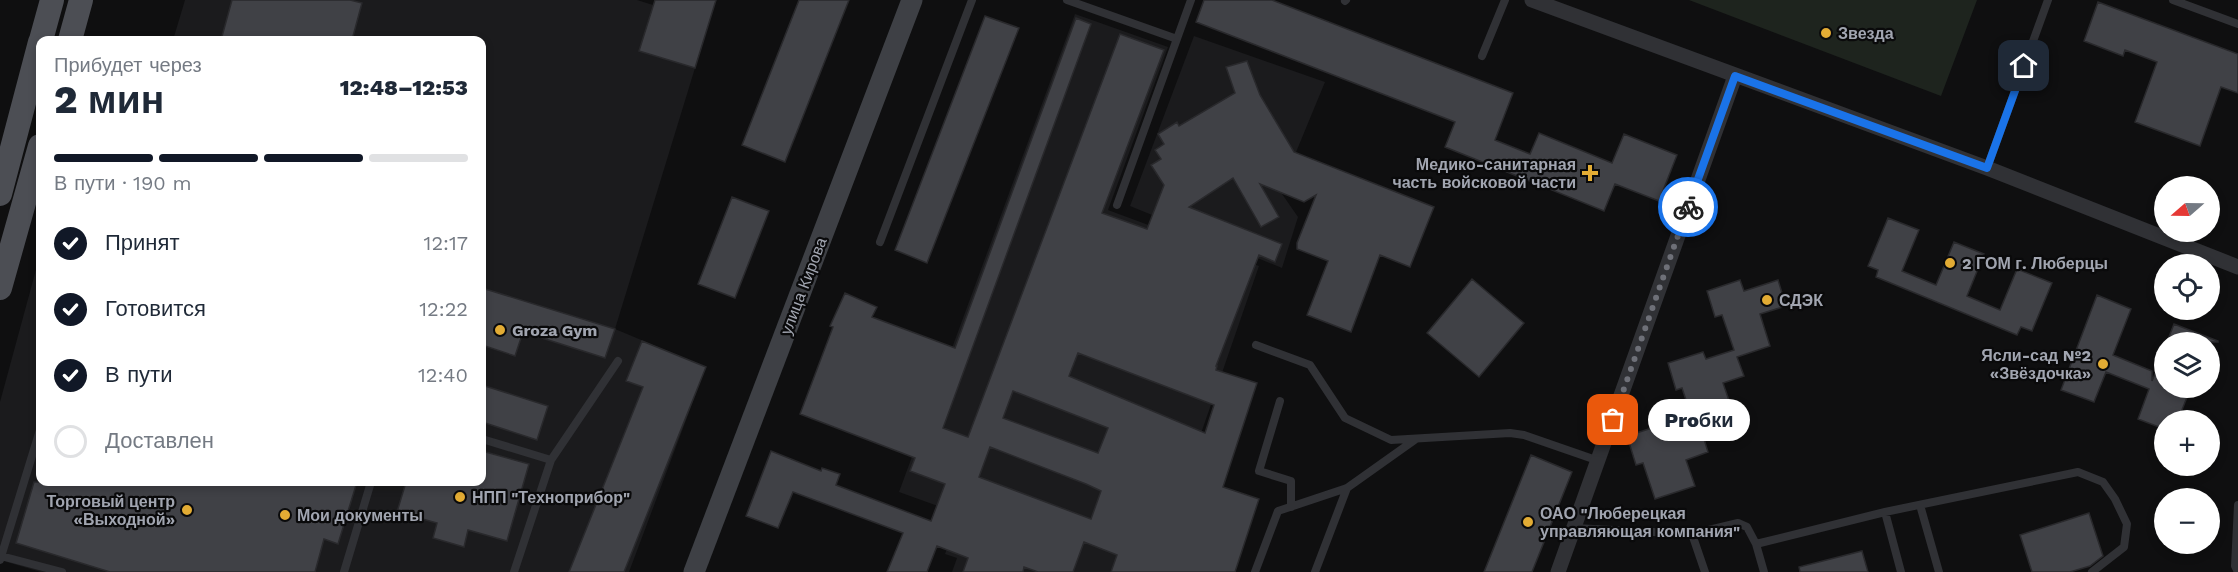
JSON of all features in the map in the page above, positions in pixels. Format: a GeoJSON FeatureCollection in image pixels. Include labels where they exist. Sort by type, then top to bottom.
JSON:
{"type":"FeatureCollection","features":[{"type":"Feature","properties":{"kind":"main road"},"geometry":{"type":"LineString","coordinates":[[42,36],[52,0]]}},
{"type":"Feature","properties":{"kind":"main road"},"geometry":{"type":"LineString","coordinates":[[71,36],[81,0]]}},
{"type":"Feature","properties":{"kind":"main road","name":"улица Кирова"},"geometry":{"type":"LineString","coordinates":[[694,572],[912,0]]}},
{"type":"Feature","properties":{"kind":"main road"},"geometry":{"type":"LineString","coordinates":[[0,194],[36,60]]}},
{"type":"Feature","properties":{"kind":"main road"},"geometry":{"type":"LineString","coordinates":[[0,288],[36,170]]}},
{"type":"Feature","properties":{"kind":"street"},"geometry":{"type":"LineString","coordinates":[[1532,0],[1987,168],[2238,267]]}},
{"type":"Feature","properties":{"kind":"street"},"geometry":{"type":"LineString","coordinates":[[1558,572],[1735,76]]}},
{"type":"Feature","properties":{"kind":"lane"},"geometry":{"type":"LineString","coordinates":[[880,242],[972,0]]}},
{"type":"Feature","properties":{"kind":"lane"},"geometry":{"type":"LineString","coordinates":[[1067,0],[1177,39]]}},
{"type":"Feature","properties":{"kind":"lane"},"geometry":{"type":"LineString","coordinates":[[1117,205],[1191,0]]}},
{"type":"Feature","properties":{"kind":"lane"},"geometry":{"type":"LineString","coordinates":[[1482,56],[1505,0]]}},
{"type":"Feature","properties":{"kind":"lane"},"geometry":{"type":"LineString","coordinates":[[1987,168],[2048,0]]}},
{"type":"Feature","properties":{"kind":"lane"},"geometry":{"type":"LineString","coordinates":[[2174,0],[2238,24]]}},
{"type":"Feature","properties":{"kind":"lane"},"geometry":{"type":"LineString","coordinates":[[1256,345],[1310,364],[1345,418],[1390,440],[1510,433],[1524,435],[1599,461]]}},
{"type":"Feature","properties":{"kind":"lane"},"geometry":{"type":"LineString","coordinates":[[514,572],[551,460],[618,361]]}},
{"type":"Feature","properties":{"kind":"lane"},"geometry":{"type":"LineString","coordinates":[[1280,401],[1259,471],[1291,481],[1291,507]]}},
{"type":"Feature","properties":{"kind":"lane"},"geometry":{"type":"LineString","coordinates":[[1255,572],[1278,511],[1347,488],[1417,438]]}},
{"type":"Feature","properties":{"kind":"lane"},"geometry":{"type":"LineString","coordinates":[[486,440],[551,460]]}},
{"type":"Feature","properties":{"kind":"lane"},"geometry":{"type":"LineString","coordinates":[[36,443],[1,558],[62,572]]}},
{"type":"Feature","properties":{"kind":"lane"},"geometry":{"type":"LineString","coordinates":[[1756,544],[1885,512],[2078,472],[2103,482],[2115,499],[2127,524],[2124,547],[2092,572]]}},
{"type":"Feature","properties":{"kind":"lane"},"geometry":{"type":"LineString","coordinates":[[344,572],[370,486]]}},
{"type":"Feature","properties":{"kind":"lane"},"geometry":{"type":"LineString","coordinates":[[1315,572],[1347,488]]}},
{"type":"Feature","properties":{"kind":"lane"},"geometry":{"type":"LineString","coordinates":[[1920,505],[1939,572]]}},
{"type":"Feature","properties":{"kind":"lane"},"geometry":{"type":"LineString","coordinates":[[2237,568],[2238,505]]}},
{"type":"Feature","properties":{"kind":"lane"},"geometry":{"type":"LineString","coordinates":[[1885,512],[1901,572]]}},
{"type":"Feature","properties":{"kind":"lane"},"geometry":{"type":"LineString","coordinates":[[1574,528],[1692,534],[1738,522],[1747,527],[1756,544],[1764,572]]}},
{"type":"Feature","properties":{"kind":"lane"},"geometry":{"type":"LineString","coordinates":[[1692,534],[1705,572]]}},
{"type":"Feature","properties":{"kind":"shaded area"},"geometry":{"type":"Polygon","coordinates":[[[185,0],[637,0],[653,5],[639,51],[695,68],[615,329],[706,367],[629,572],[41,572],[0,560],[0,402],[36,270],[36,486],[486,486],[486,36],[174,36],[185,0]]]}},
{"type":"Feature","properties":{"kind":"shaded area"},"geometry":{"type":"Polygon","coordinates":[[[1689,0],[1977,0],[1941,96],[1689,0]]]}},
{"type":"Feature","properties":{"kind":"shaded area"},"geometry":{"type":"Polygon","coordinates":[[[1075,14],[1168,47],[1108,210],[1259,266],[1153,572],[952,572],[957,558],[945,554],[960,514],[899,492],[1075,14]]]}},
{"type":"Feature","properties":{"kind":"shaded area"},"geometry":{"type":"Polygon","coordinates":[[[1194,36],[1325,82],[1280,191],[1298,217],[1282,268],[1130,206],[1194,36]]]}},
{"type":"Feature","properties":{"kind":"building"},"geometry":{"type":"Polygon","coordinates":[[[232,0],[350,0],[362,3],[353,36],[222,36],[232,0]]]}},
{"type":"Feature","properties":{"kind":"building"},"geometry":{"type":"Polygon","coordinates":[[[655,0],[716,0],[695,68],[639,51],[655,0]]]}},
{"type":"Feature","properties":{"kind":"building"},"geometry":{"type":"Polygon","coordinates":[[[799,0],[849,0],[785,162],[742,145],[799,0]]]}},
{"type":"Feature","properties":{"kind":"building"},"geometry":{"type":"Polygon","coordinates":[[[1204,0],[1272,0],[1513,93],[1495,140],[1530,154],[1539,133],[1612,163],[1624,134],[1677,155],[1659,201],[1615,184],[1604,211],[1445,147],[1455,122],[1196,22],[1204,0]]]}},
{"type":"Feature","properties":{"kind":"building"},"geometry":{"type":"Polygon","coordinates":[[[2098,2],[2238,54],[2238,93],[2221,87],[2200,146],[2135,122],[2157,62],[2125,50],[2123,56],[2084,41],[2098,2]]]}},
{"type":"Feature","properties":{"kind":"building"},"geometry":{"type":"Polygon","coordinates":[[[985,16],[1019,28],[927,263],[895,250],[985,16]]]}},
{"type":"Feature","properties":{"kind":"building"},"geometry":{"type":"Polygon","coordinates":[[[1076,18],[1091,24],[943,428],[968,437],[1120,34],[1164,50],[1102,213],[1147,229],[1164,185],[1151,165],[1161,159],[1155,150],[1164,144],[1158,134],[1177,122],[1179,126],[1235,93],[1226,67],[1247,61],[1260,95],[1294,152],[1434,207],[1410,267],[1380,255],[1351,332],[1307,315],[1328,261],[1297,249],[1297,243],[1316,195],[1304,202],[1260,184],[1279,217],[1261,227],[1233,178],[1189,207],[1282,244],[1275,262],[1259,255],[1216,366],[1216,370],[1257,383],[1223,487],[1259,499],[1235,572],[1111,572],[1117,555],[1084,542],[1073,572],[1038,572],[1024,567],[1023,572],[963,572],[968,558],[937,546],[927,572],[887,572],[903,533],[793,492],[778,528],[746,516],[771,451],[821,471],[822,468],[840,474],[836,485],[931,521],[945,484],[910,471],[915,458],[800,414],[833,327],[830,326],[845,293],[877,307],[872,317],[955,348],[1076,18]],[[1078,353],[1069,376],[1205,433],[1214,405],[1078,353]],[[1013,391],[1003,418],[1098,453],[1108,428],[1013,391]],[[990,447],[979,477],[1091,519],[1101,491],[990,447]]]}},
{"type":"Feature","properties":{"kind":"building"},"geometry":{"type":"Polygon","coordinates":[[[732,197],[769,211],[735,298],[698,284],[732,197]]]}},
{"type":"Feature","properties":{"kind":"building"},"geometry":{"type":"Polygon","coordinates":[[[1888,218],[1919,230],[1902,271],[1936,285],[1954,242],[1984,254],[1967,296],[2000,310],[2017,269],[2052,283],[2032,331],[2021,327],[2017,335],[1876,277],[1878,270],[1868,266],[1888,218]]]}},
{"type":"Feature","properties":{"kind":"building"},"geometry":{"type":"Polygon","coordinates":[[[1472,279],[1524,323],[1479,377],[1427,333],[1472,279]]]}},
{"type":"Feature","properties":{"kind":"building"},"geometry":{"type":"Polygon","coordinates":[[[1740,280],[1744,291],[1778,280],[1786,306],[1760,314],[1770,346],[1737,357],[1744,376],[1723,383],[1734,415],[1700,426],[1708,452],[1686,460],[1695,486],[1655,499],[1643,463],[1636,465],[1627,436],[1658,426],[1661,435],[1694,424],[1682,388],[1676,390],[1668,363],[1703,352],[1706,359],[1734,350],[1722,315],[1715,317],[1707,291],[1740,280]]]}},
{"type":"Feature","properties":{"kind":"building"},"geometry":{"type":"Polygon","coordinates":[[[486,289],[615,329],[605,358],[523,332],[515,356],[486,346],[486,289]]]}},
{"type":"Feature","properties":{"kind":"building","name":"Ясли-сад №2 «Звёздочка»"},"geometry":{"type":"Polygon","coordinates":[[[2097,295],[2131,309],[2113,355],[2152,371],[2154,398],[2187,398],[2182,410],[2154,410],[2154,425],[2138,419],[2149,389],[2106,372],[2094,402],[2061,390],[2097,295]]]}},
{"type":"Feature","properties":{"kind":"building"},"geometry":{"type":"Polygon","coordinates":[[[2174,324],[2195,332],[2171,332],[2174,324]]]}},
{"type":"Feature","properties":{"kind":"building"},"geometry":{"type":"Polygon","coordinates":[[[642,341],[706,367],[624,572],[569,572],[643,387],[626,381],[642,341]]]}},
{"type":"Feature","properties":{"kind":"building"},"geometry":{"type":"Polygon","coordinates":[[[486,386],[548,406],[537,440],[486,423],[486,386]]]}},
{"type":"Feature","properties":{"kind":"building","name":"НПП \"Техноприбор\""},"geometry":{"type":"Polygon","coordinates":[[[486,452],[529,464],[507,541],[468,530],[464,547],[433,538],[437,523],[397,512],[405,486],[486,486],[486,452]]]}},
{"type":"Feature","properties":{"kind":"building","name":"ОАО \"Люберецкая управляющая компания\""},"geometry":{"type":"Polygon","coordinates":[[[1531,455],[1572,472],[1532,572],[1484,572],[1531,455]]]}},
{"type":"Feature","properties":{"kind":"building","name":"Торговый центр «Выходной»"},"geometry":{"type":"Polygon","coordinates":[[[34,482],[36,486],[356,486],[338,544],[324,539],[315,572],[110,572],[16,543],[34,482]]]}},
{"type":"Feature","properties":{"kind":"building"},"geometry":{"type":"Polygon","coordinates":[[[2089,513],[2103,556],[2090,566],[2070,572],[2032,572],[2020,535],[2089,513]]]}},
{"type":"Feature","properties":{"kind":"building"},"geometry":{"type":"Polygon","coordinates":[[[1862,551],[1868,572],[1800,572],[1799,567],[1862,551]]]}},
{"type":"Feature","properties":{"kind":"way so far"},"geometry":{"type":"LineString","coordinates":[[1613,420],[1688,207]]}},
{"type":"Feature","properties":{"kind":"place","name":"Звезда"},"geometry":{"type":"Point","coordinates":[1826,33]}},
{"type":"Feature","properties":{"kind":"place","name":"Медико-санитарная часть войсковой части"},"geometry":{"type":"Point","coordinates":[1590,173]}},
{"type":"Feature","properties":{"kind":"place","name":"2 ГОМ г. Люберцы"},"geometry":{"type":"Point","coordinates":[1950,263]}},
{"type":"Feature","properties":{"kind":"place","name":"СДЭК"},"geometry":{"type":"Point","coordinates":[1767,300]}},
{"type":"Feature","properties":{"kind":"place","name":"Groza Gym"},"geometry":{"type":"Point","coordinates":[500,330]}},
{"type":"Feature","properties":{"kind":"place","name":"Ясли-сад №2 «Звёздочка»"},"geometry":{"type":"Point","coordinates":[2103,364]}},
{"type":"Feature","properties":{"kind":"place","name":"Proбки"},"geometry":{"type":"Point","coordinates":[1613,420]}},
{"type":"Feature","properties":{"kind":"place","name":"НПП \"Техноприбор\""},"geometry":{"type":"Point","coordinates":[460,497]}},
{"type":"Feature","properties":{"kind":"place","name":"Торговый центр «Выходной»"},"geometry":{"type":"Point","coordinates":[187,510]}},
{"type":"Feature","properties":{"kind":"place","name":"Мои документы"},"geometry":{"type":"Point","coordinates":[285,515]}},
{"type":"Feature","properties":{"kind":"place","name":"ОАО \"Люберецкая управляющая компания\""},"geometry":{"type":"Point","coordinates":[1528,522]}},
{"type":"Feature","properties":{"kind":"route"},"geometry":{"type":"LineString","coordinates":[[1688,207],[1735,76],[1987,168],[2024,66]]}}]}
